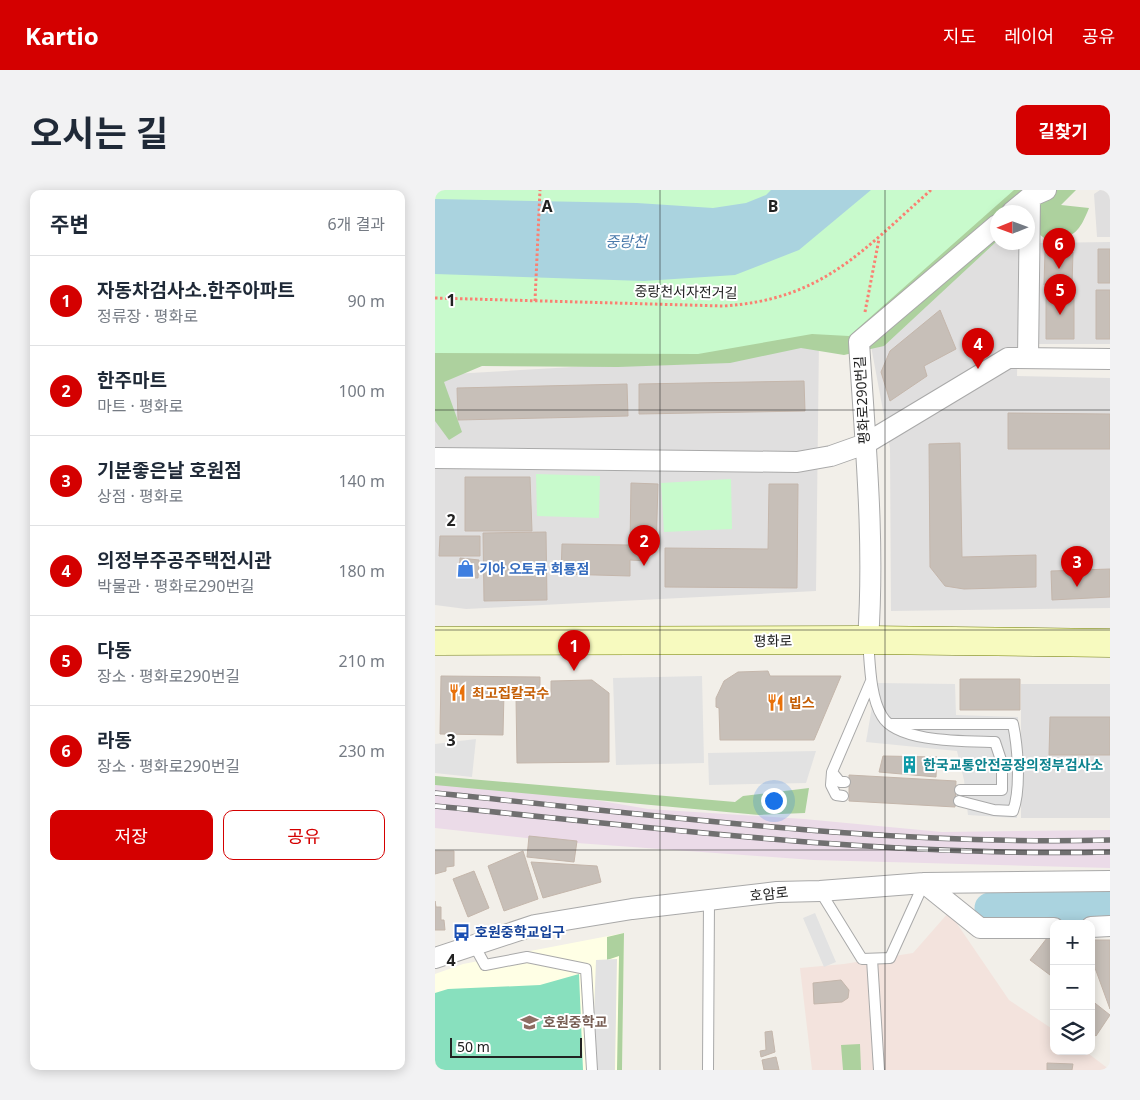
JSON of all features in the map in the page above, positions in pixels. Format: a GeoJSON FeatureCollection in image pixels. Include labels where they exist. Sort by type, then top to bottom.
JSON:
{"type":"FeatureCollection","features":[{"type":"Feature","properties":{"kind":"main road","name":"평화로"},"geometry":{"type":"LineString","coordinates":[[435,641],[868,640],[1110,643]]}},
{"type":"Feature","properties":{"kind":"street"},"geometry":{"type":"LineString","coordinates":[[1022,205],[1038,194]]}},
{"type":"Feature","properties":{"kind":"street"},"geometry":{"type":"LineString","coordinates":[[1028,358],[1038,194]]}},
{"type":"Feature","properties":{"kind":"street","name":"평화로290번길"},"geometry":{"type":"LineString","coordinates":[[868,640],[871,599],[870,519],[859,342],[990,231]]}},
{"type":"Feature","properties":{"kind":"street"},"geometry":{"type":"LineString","coordinates":[[435,458],[797,462],[831,456],[865,444],[1008,358],[1110,359]]}},
{"type":"Feature","properties":{"kind":"street","name":"호암로"},"geometry":{"type":"LineString","coordinates":[[435,958],[535,925],[632,909],[777,892],[820,891],[924,883],[1110,881]]}},
{"type":"Feature","properties":{"kind":"street"},"geometry":{"type":"LineString","coordinates":[[924,883],[980,928],[1050,928]]}},
{"type":"Feature","properties":{"kind":"street"},"geometry":{"type":"LineString","coordinates":[[1095,927],[1110,926]]}},
{"type":"Feature","properties":{"kind":"lane"},"geometry":{"type":"LineString","coordinates":[[868,640],[871,681],[881,716],[889,724],[906,733],[945,739],[995,742],[1002,763],[1002,790],[959,790]]}},
{"type":"Feature","properties":{"kind":"lane"},"geometry":{"type":"LineString","coordinates":[[843,796],[836,795],[831,785],[832,772],[871,681]]}},
{"type":"Feature","properties":{"kind":"lane"},"geometry":{"type":"LineString","coordinates":[[889,724],[1013,724],[1017,768],[1016,803],[1013,811],[994,810],[959,801]]}},
{"type":"Feature","properties":{"kind":"lane"},"geometry":{"type":"LineString","coordinates":[[832,772],[840,782],[845,782]]}},
{"type":"Feature","properties":{"kind":"lane"},"geometry":{"type":"LineString","coordinates":[[820,891],[862,959],[890,958],[924,883]]}},
{"type":"Feature","properties":{"kind":"lane"},"geometry":{"type":"LineString","coordinates":[[709,900],[709,1070]]}},
{"type":"Feature","properties":{"kind":"lane"},"geometry":{"type":"LineString","coordinates":[[474,945],[485,965],[527,957],[586,969],[592,1070]]}},
{"type":"Feature","properties":{"kind":"lane"},"geometry":{"type":"LineString","coordinates":[[872,959],[881,1069]]}},
{"type":"Feature","properties":{"kind":"path"},"geometry":{"type":"LineString","coordinates":[[535,301],[540,190]]}},
{"type":"Feature","properties":{"kind":"path","name":"중랑천서자전거길"},"geometry":{"type":"LineString","coordinates":[[435,298],[723,306],[754,302],[811,284],[830,275],[879,238],[931,190]]}},
{"type":"Feature","properties":{"kind":"path"},"geometry":{"type":"LineString","coordinates":[[859,342],[879,238]]}},
{"type":"Feature","properties":{"kind":"shaded area"},"geometry":{"type":"Polygon","coordinates":[[[1100,190],[1110,190],[1110,237],[1097,237],[1094,194],[1100,190]]]}},
{"type":"Feature","properties":{"kind":"shaded area"},"geometry":{"type":"Polygon","coordinates":[[[990,241],[990,250],[1020,250],[1017,376],[1110,378],[1110,608],[891,611],[890,448],[871,346],[990,241]]]}},
{"type":"Feature","properties":{"kind":"shaded area"},"geometry":{"type":"Polygon","coordinates":[[[1110,242],[1110,344],[1039,344],[1038,243],[1110,242]]]}},
{"type":"Feature","properties":{"kind":"shaded area"},"geometry":{"type":"Polygon","coordinates":[[[819,340],[816,591],[466,609],[435,605],[435,375],[693,360],[819,340]]]}},
{"type":"Feature","properties":{"kind":"shaded area"},"geometry":{"type":"Polygon","coordinates":[[[702,676],[704,763],[616,765],[613,678],[702,676]]]}},
{"type":"Feature","properties":{"kind":"shaded area"},"geometry":{"type":"Polygon","coordinates":[[[876,683],[955,684],[956,715],[1018,717],[1017,818],[968,815],[964,780],[957,751],[866,742],[876,683]]]}},
{"type":"Feature","properties":{"kind":"shaded area"},"geometry":{"type":"Polygon","coordinates":[[[1021,684],[1110,684],[1110,818],[1021,818],[1021,684]]]}},
{"type":"Feature","properties":{"kind":"shaded area"},"geometry":{"type":"Polygon","coordinates":[[[476,739],[472,777],[435,773],[435,744],[476,739]]]}},
{"type":"Feature","properties":{"kind":"shaded area"},"geometry":{"type":"Polygon","coordinates":[[[816,751],[806,783],[709,785],[708,753],[816,751]]]}},
{"type":"Feature","properties":{"kind":"shaded area"},"geometry":{"type":"Polygon","coordinates":[[[435,779],[531,789],[648,809],[804,819],[942,832],[1110,830],[1110,868],[813,860],[563,842],[435,828],[435,779]]]}},
{"type":"Feature","properties":{"kind":"shaded area"},"geometry":{"type":"Polygon","coordinates":[[[949,912],[1009,1000],[1050,1027],[1050,1055],[1090,1055],[1110,1070],[812,1070],[800,968],[844,964],[913,953],[949,912]]]}},
{"type":"Feature","properties":{"kind":"shaded area"},"geometry":{"type":"Polygon","coordinates":[[[815,913],[836,962],[824,967],[803,918],[815,913]]]}},
{"type":"Feature","properties":{"kind":"shaded area","name":"호원중학교"},"geometry":{"type":"Polygon","coordinates":[[[624,933],[622,1070],[435,1070],[435,974],[463,964],[624,933]]]}},
{"type":"Feature","properties":{"kind":"shaded area"},"geometry":{"type":"Polygon","coordinates":[[[617,959],[615,1070],[592,1070],[596,960],[617,959]]]}},
{"type":"Feature","properties":{"kind":"green space"},"geometry":{"type":"Polygon","coordinates":[[[435,190],[1014,190],[997,205],[990,205],[990,211],[849,336],[812,334],[698,354],[435,353],[435,190]]]}},
{"type":"Feature","properties":{"kind":"green space"},"geometry":{"type":"Polygon","coordinates":[[[950,190],[1076,190],[1061,205],[1089,208],[1082,223],[1075,232],[1066,238],[1051,243],[1035,230],[1035,205],[990,205],[990,248],[884,346],[844,355],[801,348],[730,363],[618,367],[482,366],[444,382],[462,432],[449,440],[435,421],[435,331],[950,190]]]}},
{"type":"Feature","properties":{"kind":"green space"},"geometry":{"type":"Polygon","coordinates":[[[536,474],[600,476],[599,518],[537,516],[536,474]]]}},
{"type":"Feature","properties":{"kind":"green space"},"geometry":{"type":"Polygon","coordinates":[[[731,479],[732,529],[664,532],[661,483],[731,479]]]}},
{"type":"Feature","properties":{"kind":"green space"},"geometry":{"type":"Polygon","coordinates":[[[435,776],[735,802],[743,796],[809,788],[805,813],[759,815],[435,785],[435,776]]]}},
{"type":"Feature","properties":{"kind":"green space"},"geometry":{"type":"Polygon","coordinates":[[[624,933],[622,1070],[617,1070],[619,956],[607,960],[607,937],[624,933]]]}},
{"type":"Feature","properties":{"kind":"green space"},"geometry":{"type":"Polygon","coordinates":[[[579,974],[583,1070],[435,1070],[435,993],[448,989],[540,985],[579,974]]]}},
{"type":"Feature","properties":{"kind":"green space"},"geometry":{"type":"Polygon","coordinates":[[[860,1044],[861,1070],[843,1070],[841,1045],[860,1044]]]}},
{"type":"Feature","properties":{"kind":"water","name":"중랑천"},"geometry":{"type":"Polygon","coordinates":[[[771,190],[871,190],[799,250],[735,275],[644,281],[435,274],[435,199],[637,203],[713,208],[746,203],[766,195],[771,190]]]}},
{"type":"Feature","properties":{"kind":"building"},"geometry":{"type":"Polygon","coordinates":[[[1098,249],[1110,249],[1110,283],[1098,283],[1098,249]]]}},
{"type":"Feature","properties":{"kind":"building"},"geometry":{"type":"Polygon","coordinates":[[[1045,251],[1073,252],[1072,286],[1044,285],[1045,251]]]}},
{"type":"Feature","properties":{"kind":"building"},"geometry":{"type":"Polygon","coordinates":[[[1096,290],[1110,290],[1110,339],[1096,339],[1096,290]]]}},
{"type":"Feature","properties":{"kind":"building"},"geometry":{"type":"Polygon","coordinates":[[[1046,291],[1074,291],[1074,339],[1046,339],[1046,291]]]}},
{"type":"Feature","properties":{"kind":"building"},"geometry":{"type":"Polygon","coordinates":[[[940,310],[956,349],[924,366],[927,376],[890,401],[881,372],[890,351],[940,310]]]}},
{"type":"Feature","properties":{"kind":"building"},"geometry":{"type":"Polygon","coordinates":[[[804,381],[805,411],[639,414],[639,384],[804,381]]]}},
{"type":"Feature","properties":{"kind":"building"},"geometry":{"type":"Polygon","coordinates":[[[627,384],[628,416],[458,420],[457,388],[627,384]]]}},
{"type":"Feature","properties":{"kind":"building"},"geometry":{"type":"Polygon","coordinates":[[[1008,413],[1110,414],[1110,449],[1008,449],[1008,413]]]}},
{"type":"Feature","properties":{"kind":"building"},"geometry":{"type":"Polygon","coordinates":[[[960,443],[962,557],[1036,555],[1036,587],[964,589],[945,586],[930,567],[929,444],[960,443]]]}},
{"type":"Feature","properties":{"kind":"building"},"geometry":{"type":"Polygon","coordinates":[[[465,477],[530,477],[532,531],[465,531],[465,477]]]}},
{"type":"Feature","properties":{"kind":"building"},"geometry":{"type":"Polygon","coordinates":[[[631,483],[658,484],[656,552],[647,551],[647,561],[630,560],[630,576],[561,574],[562,544],[630,545],[631,483]]]}},
{"type":"Feature","properties":{"kind":"building"},"geometry":{"type":"Polygon","coordinates":[[[769,484],[798,484],[797,588],[665,587],[665,548],[768,549],[769,484]]]}},
{"type":"Feature","properties":{"kind":"building"},"geometry":{"type":"Polygon","coordinates":[[[546,532],[547,600],[484,601],[483,533],[546,532]]]}},
{"type":"Feature","properties":{"kind":"building"},"geometry":{"type":"Polygon","coordinates":[[[440,536],[480,536],[480,556],[439,556],[440,536]]]}},
{"type":"Feature","properties":{"kind":"building"},"geometry":{"type":"Polygon","coordinates":[[[460,558],[479,560],[478,578],[459,577],[460,558]]]}},
{"type":"Feature","properties":{"kind":"building"},"geometry":{"type":"Polygon","coordinates":[[[1110,569],[1110,597],[1052,600],[1051,571],[1110,569]]]}},
{"type":"Feature","properties":{"kind":"building"},"geometry":{"type":"Polygon","coordinates":[[[768,671],[770,676],[841,676],[814,740],[720,740],[719,708],[716,707],[716,698],[724,681],[738,672],[768,671]]]}},
{"type":"Feature","properties":{"kind":"building"},"geometry":{"type":"Polygon","coordinates":[[[441,676],[540,677],[540,693],[504,692],[503,735],[440,734],[441,676]]]}},
{"type":"Feature","properties":{"kind":"building"},"geometry":{"type":"Polygon","coordinates":[[[960,679],[1020,679],[1020,710],[960,710],[960,679]]]}},
{"type":"Feature","properties":{"kind":"building"},"geometry":{"type":"Polygon","coordinates":[[[592,680],[609,693],[609,762],[517,763],[516,697],[551,697],[551,681],[592,680]]]}},
{"type":"Feature","properties":{"kind":"building"},"geometry":{"type":"Polygon","coordinates":[[[1050,717],[1110,717],[1110,755],[1049,755],[1050,717]]]}},
{"type":"Feature","properties":{"kind":"building","name":"한국교통안전공장의정부검사소"},"geometry":{"type":"Polygon","coordinates":[[[883,756],[937,757],[936,777],[879,772],[883,756]]]}},
{"type":"Feature","properties":{"kind":"building"},"geometry":{"type":"Polygon","coordinates":[[[849,775],[956,781],[955,807],[849,801],[849,775]]]}},
{"type":"Feature","properties":{"kind":"building"},"geometry":{"type":"Polygon","coordinates":[[[529,836],[577,841],[574,862],[527,857],[529,836]]]}},
{"type":"Feature","properties":{"kind":"building"},"geometry":{"type":"Polygon","coordinates":[[[435,851],[454,851],[454,866],[446,867],[446,871],[435,874],[435,851]]]}},
{"type":"Feature","properties":{"kind":"building"},"geometry":{"type":"Polygon","coordinates":[[[523,851],[538,899],[504,911],[488,866],[523,851]]]}},
{"type":"Feature","properties":{"kind":"building"},"geometry":{"type":"Polygon","coordinates":[[[531,862],[597,866],[601,882],[543,898],[531,862]]]}},
{"type":"Feature","properties":{"kind":"building"},"geometry":{"type":"Polygon","coordinates":[[[474,871],[489,908],[468,917],[453,879],[474,871]]]}},
{"type":"Feature","properties":{"kind":"building"},"geometry":{"type":"Polygon","coordinates":[[[435,901],[436,907],[441,907],[441,920],[444,920],[445,930],[435,930],[435,901]]]}},
{"type":"Feature","properties":{"kind":"building"},"geometry":{"type":"Polygon","coordinates":[[[1050,934],[1050,975],[1030,960],[1050,934]]]}},
{"type":"Feature","properties":{"kind":"building"},"geometry":{"type":"Polygon","coordinates":[[[1095,940],[1110,940],[1110,1009],[1095,968],[1095,940]]]}},
{"type":"Feature","properties":{"kind":"building"},"geometry":{"type":"Polygon","coordinates":[[[841,980],[849,990],[848,998],[842,1002],[814,1004],[813,983],[841,980]]]}},
{"type":"Feature","properties":{"kind":"building"},"geometry":{"type":"Polygon","coordinates":[[[1095,1003],[1110,1015],[1095,1035],[1095,1003]]]}},
{"type":"Feature","properties":{"kind":"building"},"geometry":{"type":"Polygon","coordinates":[[[772,1031],[775,1052],[761,1057],[760,1051],[766,1050],[765,1032],[772,1031]]]}},
{"type":"Feature","properties":{"kind":"building"},"geometry":{"type":"Polygon","coordinates":[[[776,1057],[779,1070],[764,1070],[762,1060],[776,1057]]]}},
{"type":"Feature","properties":{"kind":"building"},"geometry":{"type":"Polygon","coordinates":[[[1047,1063],[1073,1064],[1072,1070],[1047,1070],[1047,1063]]]}},
{"type":"Feature","properties":{"kind":"waterway"},"geometry":{"type":"LineString","coordinates":[[990,908],[1110,906]]}},
{"type":"Feature","properties":{"kind":"railway"},"geometry":{"type":"LineString","coordinates":[[435,793],[856,834],[1025,841],[1110,840]]}},
{"type":"Feature","properties":{"kind":"railway"},"geometry":{"type":"LineString","coordinates":[[435,806],[687,832],[856,845],[941,850],[1110,852]]}},
{"type":"Feature","properties":{"kind":"place","name":"라동"},"geometry":{"type":"Point","coordinates":[1059,269]}},
{"type":"Feature","properties":{"kind":"place","name":"다동"},"geometry":{"type":"Point","coordinates":[1060,315]}},
{"type":"Feature","properties":{"kind":"place","name":"의정부주공주택전시관"},"geometry":{"type":"Point","coordinates":[978,369]}},
{"type":"Feature","properties":{"kind":"place","name":"한주마트"},"geometry":{"type":"Point","coordinates":[644,566]}},
{"type":"Feature","properties":{"kind":"place","name":"기아 오토큐 회룡점"},"geometry":{"type":"Point","coordinates":[465,569]}},
{"type":"Feature","properties":{"kind":"place","name":"기분좋은날 호원점"},"geometry":{"type":"Point","coordinates":[1077,587]}},
{"type":"Feature","properties":{"kind":"place","name":"자동차검사소.한주아파트"},"geometry":{"type":"Point","coordinates":[574,671]}},
{"type":"Feature","properties":{"kind":"place","name":"최고집칼국수"},"geometry":{"type":"Point","coordinates":[458,693]}},
{"type":"Feature","properties":{"kind":"place","name":"빕스"},"geometry":{"type":"Point","coordinates":[775,703]}},
{"type":"Feature","properties":{"kind":"place","name":"한국교통안전공장의정부검사소"},"geometry":{"type":"Point","coordinates":[909,765]}},
{"type":"Feature","properties":{"kind":"place","name":"호원중학교입구"},"geometry":{"type":"Point","coordinates":[461,932]}},
{"type":"Feature","properties":{"kind":"place","name":"호원중학교"},"geometry":{"type":"Point","coordinates":[529,1022]}}]}
